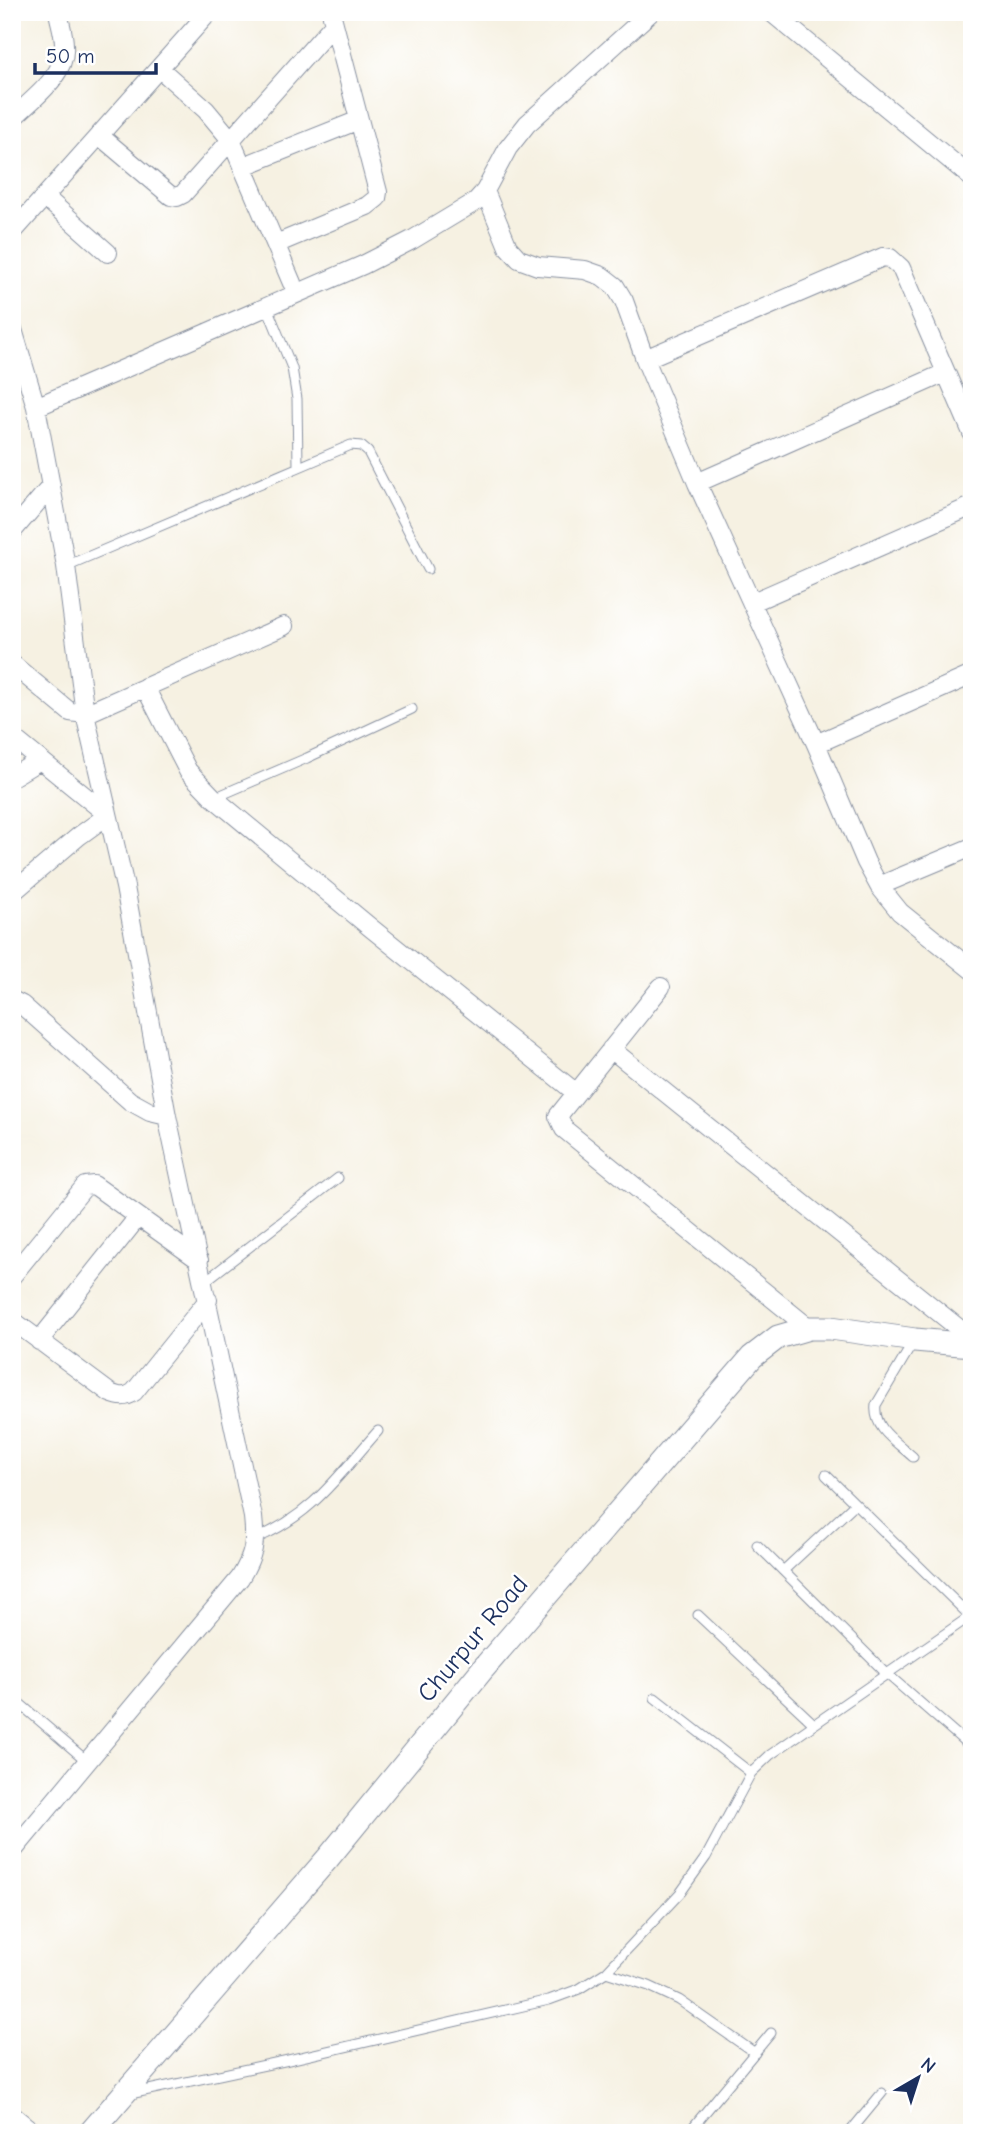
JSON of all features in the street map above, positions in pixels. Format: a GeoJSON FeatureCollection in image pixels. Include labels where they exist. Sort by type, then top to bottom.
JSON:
{"type":"FeatureCollection","features":[{"type":"Feature","properties":{"kind":"street"},"geometry":{"type":"LineString","coordinates":[[12,119],[53,78],[62,63],[65,47],[58,12]]}},
{"type":"Feature","properties":{"kind":"street"},"geometry":{"type":"LineString","coordinates":[[12,233],[209,12]]}},
{"type":"Feature","properties":{"kind":"street"},"geometry":{"type":"LineString","coordinates":[[36,407],[363,265],[412,240],[480,196],[508,148],[527,124],[651,12]]}},
{"type":"Feature","properties":{"kind":"street"},"geometry":{"type":"LineString","coordinates":[[771,12],[972,178]]}},
{"type":"Feature","properties":{"kind":"street"},"geometry":{"type":"LineString","coordinates":[[100,135],[166,192],[177,197],[183,194],[232,140],[333,18]]}},
{"type":"Feature","properties":{"kind":"street"},"geometry":{"type":"LineString","coordinates":[[276,244],[367,206],[377,198],[378,192],[333,18]]}},
{"type":"Feature","properties":{"kind":"street"},"geometry":{"type":"LineString","coordinates":[[159,68],[206,110],[232,140],[292,283]]}},
{"type":"Feature","properties":{"kind":"street"},"geometry":{"type":"LineString","coordinates":[[244,166],[359,120]]}},
{"type":"Feature","properties":{"kind":"street"},"geometry":{"type":"LineString","coordinates":[[480,196],[504,239],[519,259],[538,267],[585,270],[602,276],[615,286],[624,302],[698,484],[753,602],[866,862],[879,886],[900,912],[972,970]]}},
{"type":"Feature","properties":{"kind":"street"},"geometry":{"type":"LineString","coordinates":[[46,198],[108,253]]}},
{"type":"Feature","properties":{"kind":"street"},"geometry":{"type":"LineString","coordinates":[[645,359],[883,257],[890,258],[901,268],[972,433]]}},
{"type":"Feature","properties":{"kind":"street"},"geometry":{"type":"LineString","coordinates":[[12,326],[36,407],[66,566],[85,714],[125,887],[167,1116],[200,1261],[256,1539],[252,1558],[240,1578],[12,1852]]}},
{"type":"Feature","properties":{"kind":"street"},"geometry":{"type":"LineString","coordinates":[[698,484],[945,373]]}},
{"type":"Feature","properties":{"kind":"street"},"geometry":{"type":"LineString","coordinates":[[12,532],[51,486]]}},
{"type":"Feature","properties":{"kind":"street"},"geometry":{"type":"LineString","coordinates":[[753,602],[972,506]]}},
{"type":"Feature","properties":{"kind":"street"},"geometry":{"type":"LineString","coordinates":[[12,664],[70,712],[85,714],[284,626]]}},
{"type":"Feature","properties":{"kind":"street"},"geometry":{"type":"LineString","coordinates":[[816,744],[972,675]]}},
{"type":"Feature","properties":{"kind":"street"},"geometry":{"type":"LineString","coordinates":[[145,687],[188,771],[214,798],[575,1092]]}},
{"type":"Feature","properties":{"kind":"street"},"geometry":{"type":"LineString","coordinates":[[12,737],[108,815]]}},
{"type":"Feature","properties":{"kind":"street"},"geometry":{"type":"LineString","coordinates":[[12,776],[40,760]]}},
{"type":"Feature","properties":{"kind":"street"},"geometry":{"type":"LineString","coordinates":[[12,893],[68,844],[108,815]]}},
{"type":"Feature","properties":{"kind":"street"},"geometry":{"type":"LineString","coordinates":[[879,886],[972,847]]}},
{"type":"Feature","properties":{"kind":"street"},"geometry":{"type":"LineString","coordinates":[[661,987],[558,1116],[564,1129],[809,1328]]}},
{"type":"Feature","properties":{"kind":"street"},"geometry":{"type":"LineString","coordinates":[[12,1000],[22,1005],[130,1101],[150,1112],[167,1116]]}},
{"type":"Feature","properties":{"kind":"street"},"geometry":{"type":"LineString","coordinates":[[611,1049],[972,1342]]}},
{"type":"Feature","properties":{"kind":"street"},"geometry":{"type":"LineString","coordinates":[[12,1276],[89,1184],[200,1261]]}},
{"type":"Feature","properties":{"kind":"street"},"geometry":{"type":"LineString","coordinates":[[39,1341],[138,1217]]}},
{"type":"Feature","properties":{"kind":"street"},"geometry":{"type":"LineString","coordinates":[[12,1320],[119,1397],[134,1392],[208,1300]]}},
{"type":"Feature","properties":{"kind":"street","name":"Churpur Road"},"geometry":{"type":"LineString","coordinates":[[90,2133],[328,1858],[482,1670],[752,1357],[778,1337],[809,1328],[831,1328],[915,1340],[972,1342]]}},
{"type":"Feature","properties":{"kind":"street"},"geometry":{"type":"LineString","coordinates":[[12,2115],[34,2133]]}},
{"type":"Feature","properties":{"kind":"lane"},"geometry":{"type":"LineString","coordinates":[[267,307],[292,369],[297,399],[298,466]]}},
{"type":"Feature","properties":{"kind":"lane"},"geometry":{"type":"LineString","coordinates":[[66,566],[351,445],[361,446],[368,452],[428,569]]}},
{"type":"Feature","properties":{"kind":"lane"},"geometry":{"type":"LineString","coordinates":[[214,798],[412,709]]}},
{"type":"Feature","properties":{"kind":"lane"},"geometry":{"type":"LineString","coordinates":[[204,1282],[338,1178]]}},
{"type":"Feature","properties":{"kind":"lane"},"geometry":{"type":"LineString","coordinates":[[913,1457],[882,1429],[875,1416],[876,1405],[915,1340]]}},
{"type":"Feature","properties":{"kind":"lane"},"geometry":{"type":"LineString","coordinates":[[256,1539],[295,1519],[316,1501],[378,1430]]}},
{"type":"Feature","properties":{"kind":"lane"},"geometry":{"type":"LineString","coordinates":[[122,2096],[550,2000],[579,1989],[606,1972],[688,1883],[706,1857],[751,1773],[770,1755],[971,1616],[826,1475]]}},
{"type":"Feature","properties":{"kind":"lane"},"geometry":{"type":"LineString","coordinates":[[783,1571],[855,1504]]}},
{"type":"Feature","properties":{"kind":"lane"},"geometry":{"type":"LineString","coordinates":[[757,1545],[886,1673],[972,1748]]}},
{"type":"Feature","properties":{"kind":"lane"},"geometry":{"type":"LineString","coordinates":[[698,1615],[814,1724]]}},
{"type":"Feature","properties":{"kind":"lane"},"geometry":{"type":"LineString","coordinates":[[12,1697],[88,1762]]}},
{"type":"Feature","properties":{"kind":"lane"},"geometry":{"type":"LineString","coordinates":[[655,1698],[751,1773]]}},
{"type":"Feature","properties":{"kind":"lane"},"geometry":{"type":"LineString","coordinates":[[606,1972],[649,1986],[679,2000],[755,2053]]}},
{"type":"Feature","properties":{"kind":"lane"},"geometry":{"type":"LineString","coordinates":[[688,2133],[771,2033]]}},
{"type":"Feature","properties":{"kind":"lane"},"geometry":{"type":"LineString","coordinates":[[849,2133],[882,2093]]}}]}
